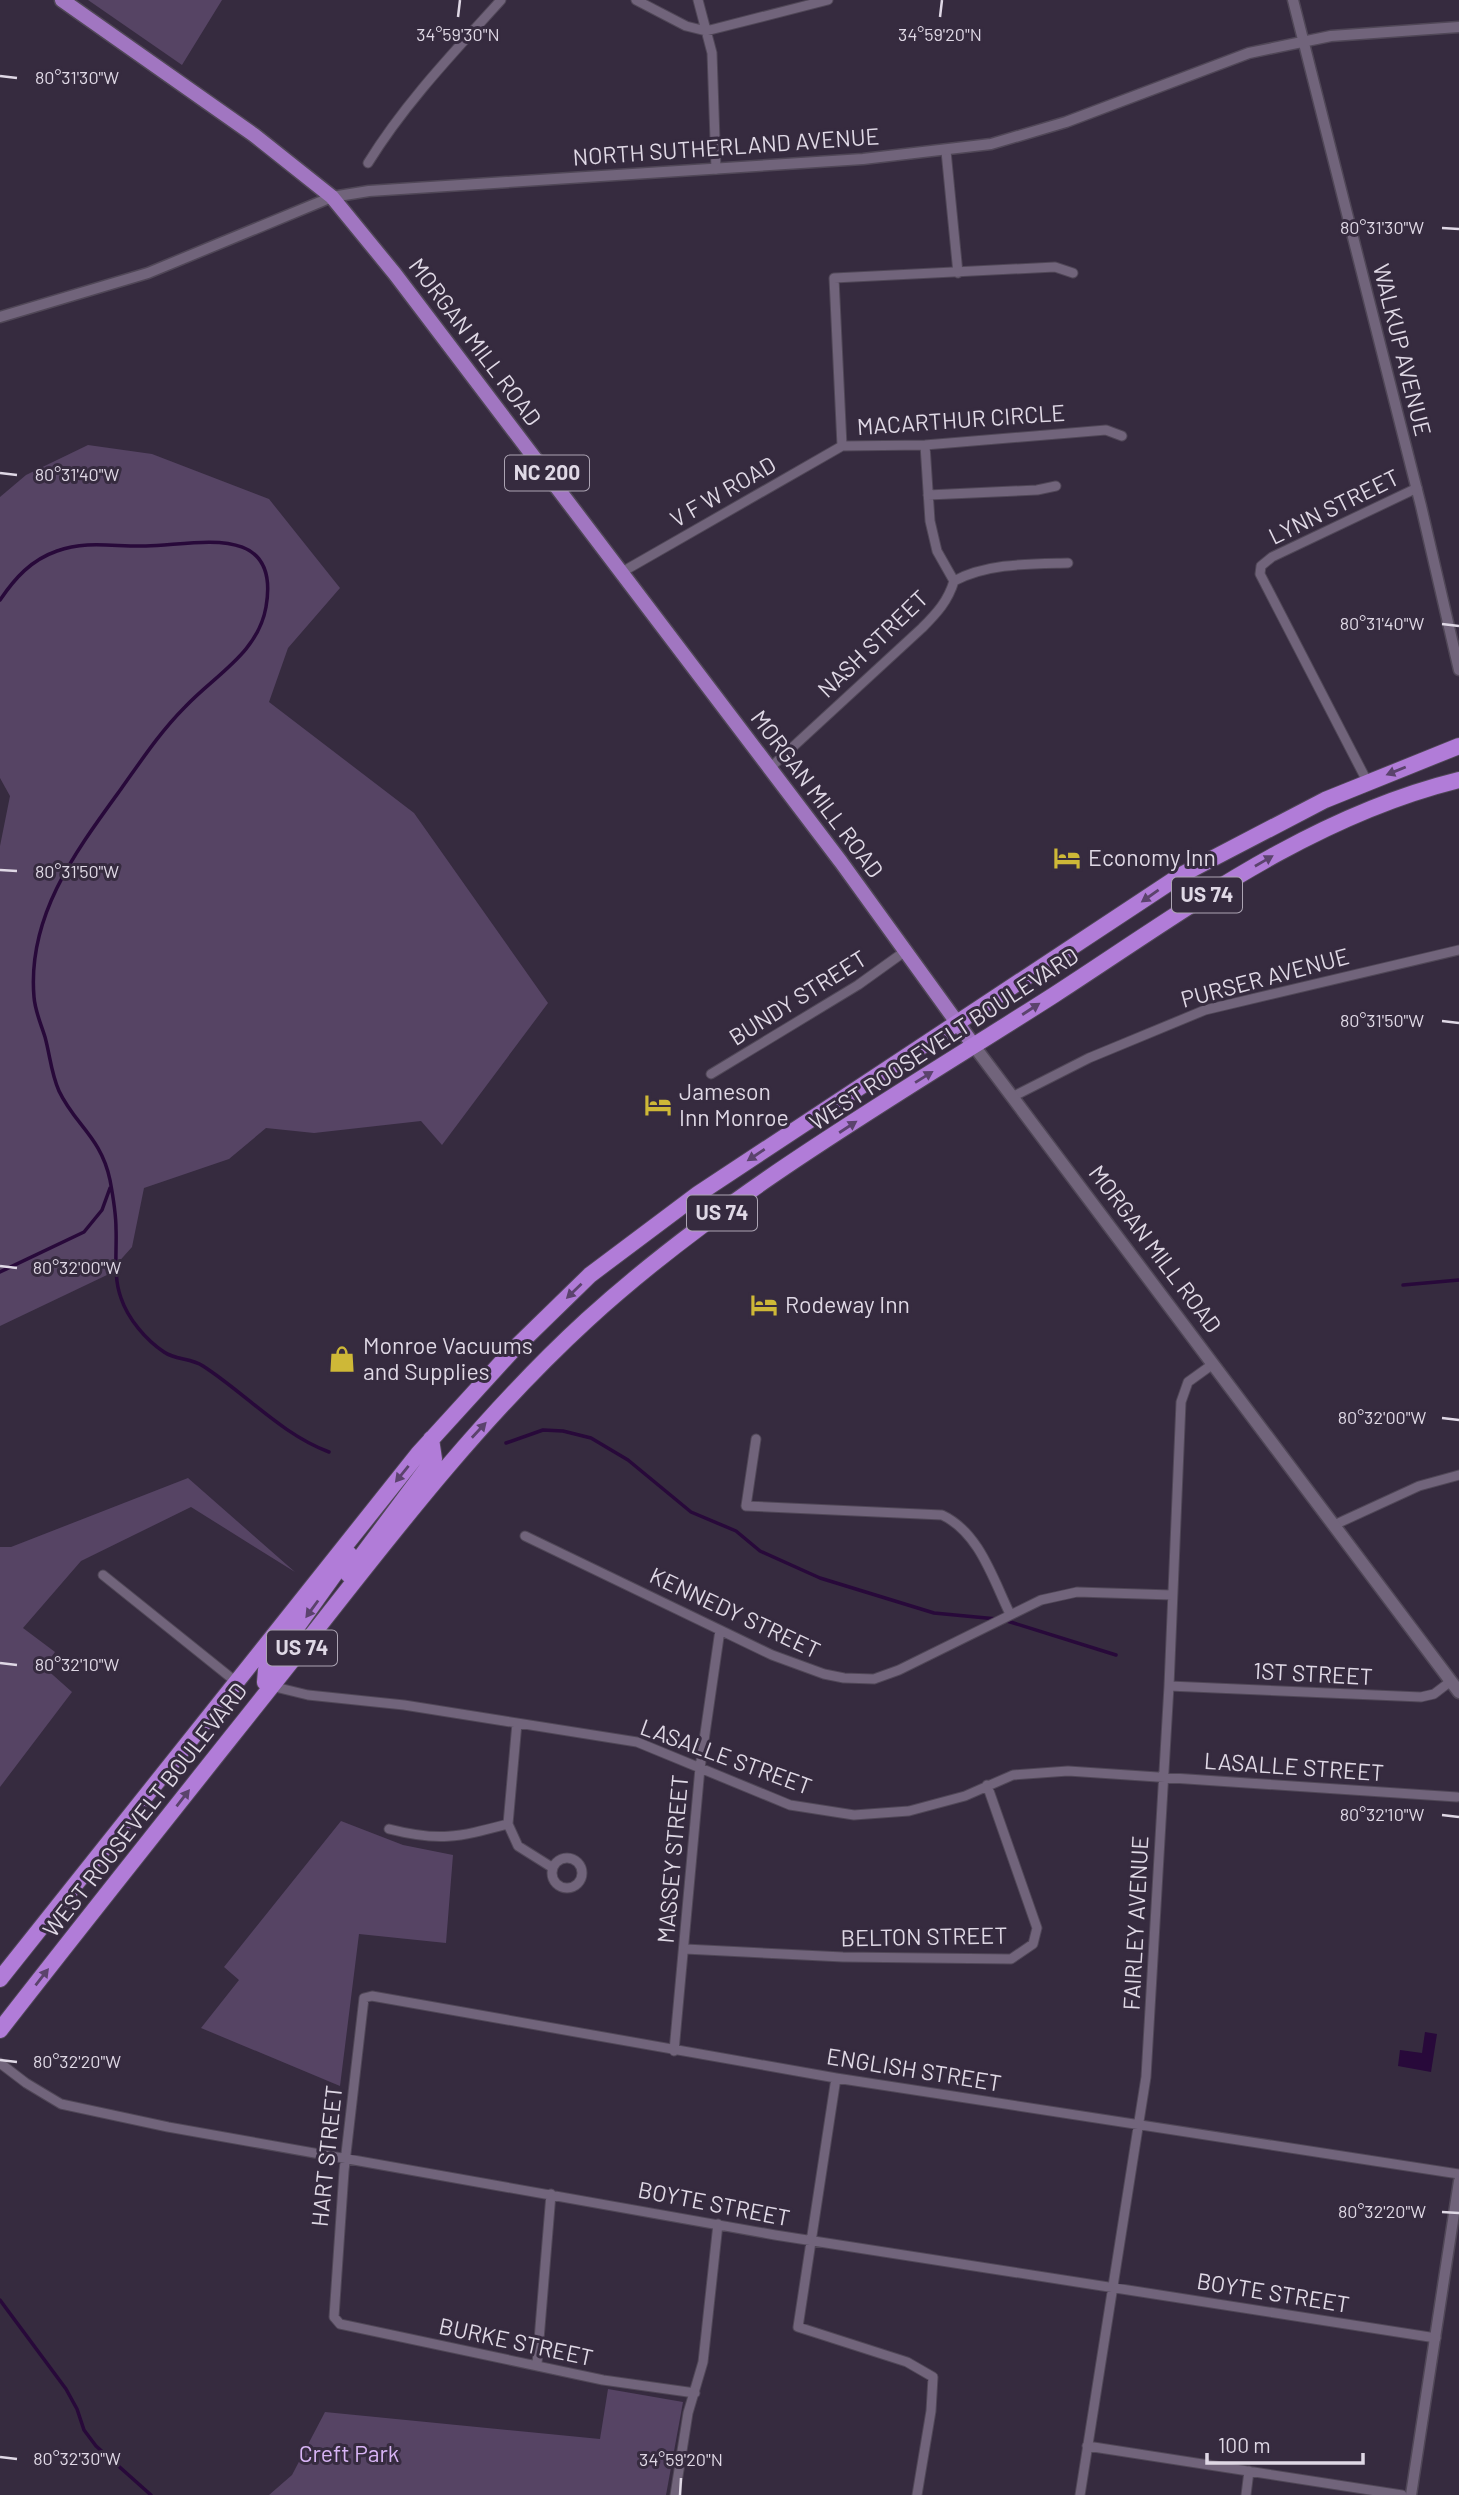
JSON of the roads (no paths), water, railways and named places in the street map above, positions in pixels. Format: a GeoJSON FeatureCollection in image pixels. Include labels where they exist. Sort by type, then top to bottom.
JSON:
{"type":"FeatureCollection","features":[{"type":"Feature","properties":{"kind":"highway","name":"WEST ROOSEVELT BOULEVARD"},"geometry":{"type":"LineString","coordinates":[[0,1979],[373,1509],[512,1351],[590,1275],[698,1194],[1181,874],[1296,814],[1459,746]]}},
{"type":"Feature","properties":{"kind":"highway","name":"WEST ROOSEVELT BOULEVARD"},"geometry":{"type":"LineString","coordinates":[[0,2031],[439,1474],[549,1356],[592,1316],[672,1248],[821,1144],[1223,884],[1284,849],[1370,810],[1459,780]]}},
{"type":"Feature","properties":{"kind":"highway"},"geometry":{"type":"LineString","coordinates":[[326,1617],[360,1555],[434,1458],[431,1440]]}},
{"type":"Feature","properties":{"kind":"highway"},"geometry":{"type":"LineString","coordinates":[[271,1686],[265,1682],[266,1670],[326,1590],[373,1509]]}},
{"type":"Feature","properties":{"kind":"main road","name":"MORGAN MILL ROAD"},"geometry":{"type":"LineString","coordinates":[[62,0],[254,135],[332,197],[395,274],[771,767],[956,1022],[1455,1686]]}},
{"type":"Feature","properties":{"kind":"street"},"geometry":{"type":"LineString","coordinates":[[368,163],[390,127],[416,94],[501,0]]}},
{"type":"Feature","properties":{"kind":"street"},"geometry":{"type":"LineString","coordinates":[[636,0],[687,26],[706,31],[828,0]]}},
{"type":"Feature","properties":{"kind":"street"},"geometry":{"type":"LineString","coordinates":[[698,0],[712,53],[716,169]]}},
{"type":"Feature","properties":{"kind":"street","name":"WALKUP AVENUE"},"geometry":{"type":"LineString","coordinates":[[1293,0],[1305,41],[1320,115],[1417,488],[1459,670]]}},
{"type":"Feature","properties":{"kind":"street","name":"NORTH SUTHERLAND AVENUE"},"geometry":{"type":"LineString","coordinates":[[0,317],[148,273],[332,197],[369,191],[946,151],[1017,138],[1241,56],[1331,36],[1459,27]]}},
{"type":"Feature","properties":{"kind":"street"},"geometry":{"type":"LineString","coordinates":[[946,151],[958,272]]}},
{"type":"Feature","properties":{"kind":"street","name":"MACARTHUR CIRCLE"},"geometry":{"type":"LineString","coordinates":[[1073,273],[1055,267],[834,278],[842,446],[925,446],[1106,430],[1122,436]]}},
{"type":"Feature","properties":{"kind":"street","name":"V F W ROAD"},"geometry":{"type":"LineString","coordinates":[[622,572],[842,446]]}},
{"type":"Feature","properties":{"kind":"street","name":"NASH STREET"},"geometry":{"type":"LineString","coordinates":[[771,767],[941,608],[954,581],[937,551],[928,495],[925,446]]}},
{"type":"Feature","properties":{"kind":"street"},"geometry":{"type":"LineString","coordinates":[[928,495],[1037,490],[1056,486]]}},
{"type":"Feature","properties":{"kind":"street","name":"LYNN STREET"},"geometry":{"type":"LineString","coordinates":[[1368,782],[1260,574],[1261,566],[1272,557],[1417,488]]}},
{"type":"Feature","properties":{"kind":"street"},"geometry":{"type":"LineString","coordinates":[[954,581],[966,574],[1021,564],[1068,563]]}},
{"type":"Feature","properties":{"kind":"street","name":"PURSER AVENUE"},"geometry":{"type":"LineString","coordinates":[[1012,1097],[1089,1058],[1205,1010],[1459,950]]}},
{"type":"Feature","properties":{"kind":"street","name":"BUNDY STREET"},"geometry":{"type":"LineString","coordinates":[[711,1074],[858,985],[904,952]]}},
{"type":"Feature","properties":{"kind":"street","name":"FAIRLEY AVENUE"},"geometry":{"type":"LineString","coordinates":[[1080,2495],[1146,2077],[1169,1686],[1182,1391],[1195,1375],[1213,1364]]}},
{"type":"Feature","properties":{"kind":"street"},"geometry":{"type":"LineString","coordinates":[[756,1439],[746,1506],[942,1515],[955,1521],[973,1541],[1010,1614]]}},
{"type":"Feature","properties":{"kind":"street"},"geometry":{"type":"LineString","coordinates":[[1334,1525],[1419,1486],[1459,1475]]}},
{"type":"Feature","properties":{"kind":"street","name":"KENNEDY STREET"},"geometry":{"type":"LineString","coordinates":[[525,1536],[720,1630],[824,1675],[874,1679],[1041,1600],[1066,1593],[1172,1595]]}},
{"type":"Feature","properties":{"kind":"street"},"geometry":{"type":"LineString","coordinates":[[103,1575],[235,1681]]}},
{"type":"Feature","properties":{"kind":"street","name":"MASSEY STREET"},"geometry":{"type":"LineString","coordinates":[[674,2051],[700,1768],[720,1630]]}},
{"type":"Feature","properties":{"kind":"street","name":"LASALLE STREET"},"geometry":{"type":"LineString","coordinates":[[271,1686],[308,1695],[404,1705],[637,1742],[790,1805],[855,1815],[909,1811],[965,1796],[1013,1775],[1035,1772],[1457,1797]]}},
{"type":"Feature","properties":{"kind":"street","name":"1ST STREET"},"geometry":{"type":"LineString","coordinates":[[1169,1686],[1421,1697],[1455,1686]]}},
{"type":"Feature","properties":{"kind":"street"},"geometry":{"type":"LineString","coordinates":[[517,1723],[508,1824],[518,1846],[553,1868]]}},
{"type":"Feature","properties":{"kind":"street","name":"BELTON STREET"},"geometry":{"type":"LineString","coordinates":[[685,1949],[963,1960],[1011,1959],[1026,1951],[1032,1944],[1037,1928],[987,1785]]}},
{"type":"Feature","properties":{"kind":"street"},"geometry":{"type":"LineString","coordinates":[[389,1829],[434,1839],[454,1838],[508,1824]]}},
{"type":"Feature","properties":{"kind":"street","name":"ENGLISH STREET"},"geometry":{"type":"LineString","coordinates":[[364,1998],[372,1996],[461,2011],[836,2078],[1459,2174]]}},
{"type":"Feature","properties":{"kind":"street","name":"HART STREET"},"geometry":{"type":"LineString","coordinates":[[334,2317],[346,2158],[364,1998]]}},
{"type":"Feature","properties":{"kind":"street","name":"BOYTE STREET"},"geometry":{"type":"LineString","coordinates":[[0,2063],[47,2097],[77,2109],[809,2241],[1436,2338]]}},
{"type":"Feature","properties":{"kind":"street"},"geometry":{"type":"LineString","coordinates":[[836,2078],[809,2241],[798,2327],[907,2362],[933,2377],[917,2495]]}},
{"type":"Feature","properties":{"kind":"street"},"geometry":{"type":"LineString","coordinates":[[1411,2495],[1459,2181]]}},
{"type":"Feature","properties":{"kind":"street"},"geometry":{"type":"LineString","coordinates":[[537,2364],[551,2194]]}},
{"type":"Feature","properties":{"kind":"street"},"geometry":{"type":"LineString","coordinates":[[675,2495],[708,2326],[718,2224]]}},
{"type":"Feature","properties":{"kind":"street","name":"BURKE STREET"},"geometry":{"type":"LineString","coordinates":[[334,2317],[340,2324],[361,2331],[537,2364],[603,2380],[695,2393]]}},
{"type":"Feature","properties":{"kind":"street"},"geometry":{"type":"LineString","coordinates":[[1087,2446],[1402,2495]]}},
{"type":"Feature","properties":{"kind":"street"},"geometry":{"type":"LineString","coordinates":[[1246,2495],[1250,2472]]}},
{"type":"Feature","properties":{"kind":"waterway"},"geometry":{"type":"LineString","coordinates":[[0,600],[31,565],[57,551],[79,546],[210,542],[230,544],[248,550],[261,561],[267,580],[266,607],[254,638],[234,662],[185,707],[143,757],[87,836],[58,886],[38,939],[34,997],[59,1091],[94,1142],[106,1165],[115,1217],[117,1281],[124,1306],[133,1321],[144,1335],[164,1352],[203,1366],[295,1435],[329,1452]]}},
{"type":"Feature","properties":{"kind":"waterway"},"geometry":{"type":"LineString","coordinates":[[0,1272],[84,1232],[102,1210],[110,1188]]}},
{"type":"Feature","properties":{"kind":"waterway"},"geometry":{"type":"LineString","coordinates":[[1403,1285],[1459,1280]]}},
{"type":"Feature","properties":{"kind":"waterway"},"geometry":{"type":"LineString","coordinates":[[506,1443],[543,1430],[563,1431],[591,1438],[628,1460],[691,1512],[736,1531],[760,1551],[820,1578],[934,1613],[997,1619]]}},
{"type":"Feature","properties":{"kind":"waterway"},"geometry":{"type":"LineString","coordinates":[[1004,1620],[1116,1655]]}},
{"type":"Feature","properties":{"kind":"waterway"},"geometry":{"type":"LineString","coordinates":[[0,2300],[66,2389],[84,2430],[96,2446],[151,2495]]}},
{"type":"Feature","properties":{"kind":"place","name":"Economy Inn"},"geometry":{"type":"Point","coordinates":[1067,858]}},
{"type":"Feature","properties":{"kind":"place","name":"Jameson Inn Monroe"},"geometry":{"type":"Point","coordinates":[658,1105]}},
{"type":"Feature","properties":{"kind":"place","name":"Rodeway Inn"},"geometry":{"type":"Point","coordinates":[764,1305]}},
{"type":"Feature","properties":{"kind":"place","name":"Monroe Vacuums and Supplies"},"geometry":{"type":"Point","coordinates":[342,1359]}},
{"type":"Feature","properties":{"kind":"park label","name":"Creft Park"},"geometry":{"type":"Point","coordinates":[349,2454]}}]}
